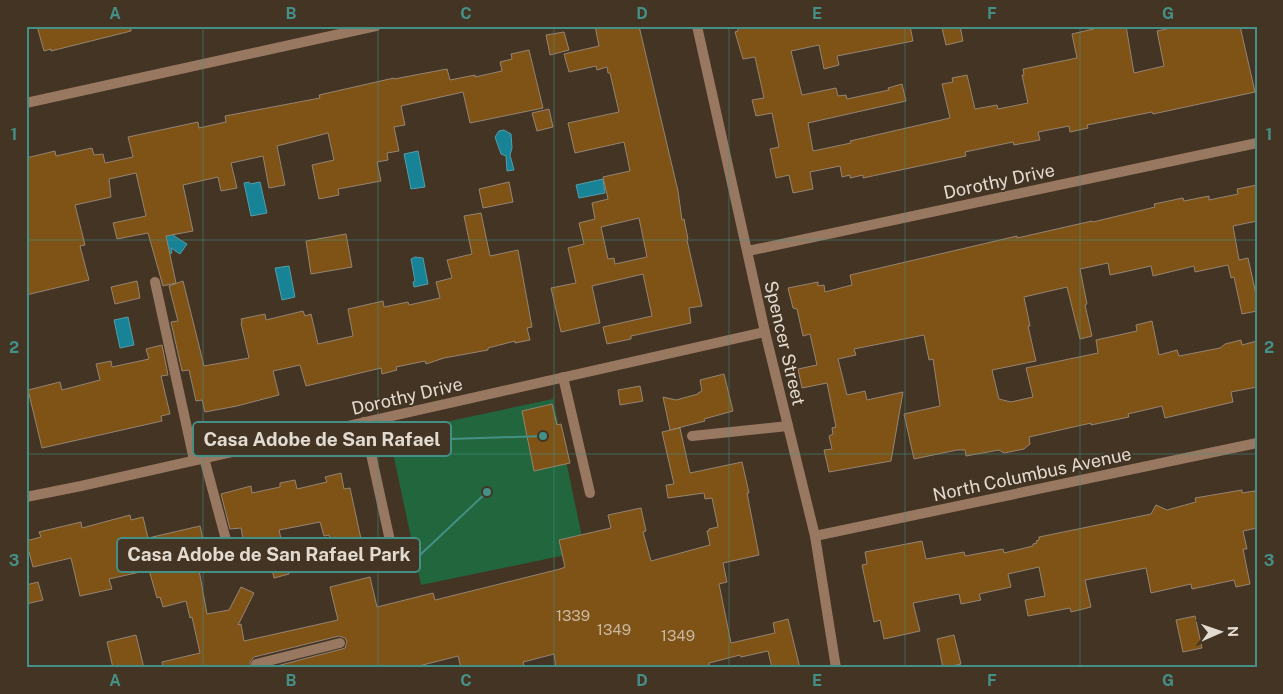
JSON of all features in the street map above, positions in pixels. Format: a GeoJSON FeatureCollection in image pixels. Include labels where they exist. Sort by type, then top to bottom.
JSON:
{"type":"FeatureCollection","features":[{"type":"Feature","properties":{"kind":"street"},"geometry":{"type":"LineString","coordinates":[[26,103],[376,26]]}},
{"type":"Feature","properties":{"kind":"street","name":"Spencer Street"},"geometry":{"type":"LineString","coordinates":[[697,26],[766,332],[815,536],[836,668]]}},
{"type":"Feature","properties":{"kind":"street","name":"Dorothy Drive"},"geometry":{"type":"LineString","coordinates":[[748,251],[1257,143]]}},
{"type":"Feature","properties":{"kind":"street"},"geometry":{"type":"LineString","coordinates":[[155,282],[199,459],[232,562]]}},
{"type":"Feature","properties":{"kind":"street","name":"Dorothy Drive"},"geometry":{"type":"LineString","coordinates":[[26,497],[766,332]]}},
{"type":"Feature","properties":{"kind":"street"},"geometry":{"type":"LineString","coordinates":[[562,377],[590,493]]}},
{"type":"Feature","properties":{"kind":"street"},"geometry":{"type":"LineString","coordinates":[[364,422],[394,559]]}},
{"type":"Feature","properties":{"kind":"street"},"geometry":{"type":"LineString","coordinates":[[692,436],[788,426]]}},
{"type":"Feature","properties":{"kind":"street","name":"North Columbus Avenue"},"geometry":{"type":"LineString","coordinates":[[815,536],[1257,443]]}},
{"type":"Feature","properties":{"kind":"street"},"geometry":{"type":"LineString","coordinates":[[257,668],[256,664],[340,643]]}},
{"type":"Feature","properties":{"kind":"green space"},"geometry":{"type":"Polygon","coordinates":[[[553,399],[585,551],[421,585],[389,434],[553,399]]]}},
{"type":"Feature","properties":{"kind":"water"},"geometry":{"type":"Polygon","coordinates":[[[504,130],[511,134],[512,148],[510,155],[514,170],[507,171],[506,156],[501,154],[495,137],[499,131],[504,130]]]}},
{"type":"Feature","properties":{"kind":"water"},"geometry":{"type":"Polygon","coordinates":[[[418,151],[425,187],[411,189],[404,154],[418,151]]]}},
{"type":"Feature","properties":{"kind":"water"},"geometry":{"type":"Polygon","coordinates":[[[603,179],[605,193],[579,198],[576,185],[603,179]]]}},
{"type":"Feature","properties":{"kind":"water"},"geometry":{"type":"Polygon","coordinates":[[[249,182],[250,184],[260,182],[267,213],[251,216],[244,183],[249,182]]]}},
{"type":"Feature","properties":{"kind":"water"},"geometry":{"type":"Polygon","coordinates":[[[173,229],[174,236],[187,244],[180,254],[171,248],[172,253],[165,254],[160,232],[173,229]]]}},
{"type":"Feature","properties":{"kind":"water"},"geometry":{"type":"Polygon","coordinates":[[[415,257],[423,258],[428,284],[414,287],[413,282],[415,281],[411,259],[415,257]]]}},
{"type":"Feature","properties":{"kind":"water"},"geometry":{"type":"Polygon","coordinates":[[[289,266],[295,297],[282,300],[275,268],[289,266]]]}},
{"type":"Feature","properties":{"kind":"water"},"geometry":{"type":"Polygon","coordinates":[[[128,317],[134,345],[120,348],[114,320],[128,317]]]}},
{"type":"Feature","properties":{"kind":"building"},"geometry":{"type":"Polygon","coordinates":[[[37,26],[131,26],[131,31],[51,51],[51,49],[44,51],[37,26]]]}},
{"type":"Feature","properties":{"kind":"building"},"geometry":{"type":"Polygon","coordinates":[[[595,26],[639,26],[678,191],[682,220],[684,219],[702,306],[689,308],[691,323],[631,336],[631,339],[607,344],[603,327],[652,316],[643,274],[592,286],[600,323],[561,332],[551,288],[576,283],[568,248],[584,244],[579,223],[595,219],[592,203],[608,199],[603,177],[630,171],[624,142],[575,153],[568,123],[619,112],[607,67],[597,70],[596,66],[569,72],[564,54],[599,46],[595,26]],[[639,218],[601,227],[608,259],[614,258],[615,264],[647,257],[639,218]]]}},
{"type":"Feature","properties":{"kind":"building"},"geometry":{"type":"Polygon","coordinates":[[[737,26],[910,26],[913,41],[837,56],[839,65],[824,69],[819,45],[791,51],[802,95],[836,88],[838,96],[846,95],[847,99],[889,90],[888,88],[902,84],[906,101],[808,123],[813,151],[950,118],[942,84],[953,82],[952,78],[967,75],[975,109],[997,105],[998,109],[1028,103],[1022,75],[1024,75],[1023,69],[1077,58],[1072,34],[1106,26],[1126,26],[1134,73],[1164,66],[1157,31],[1180,26],[1240,26],[1255,92],[1153,114],[1152,112],[1087,125],[1088,128],[1070,132],[1069,126],[1038,132],[1040,140],[1014,145],[1013,142],[965,152],[966,156],[863,178],[863,175],[850,178],[850,175],[842,177],[840,166],[810,172],[813,189],[793,193],[789,175],[776,178],[770,149],[779,147],[772,113],[756,116],[752,100],[764,98],[755,57],[743,59],[735,32],[738,31],[737,26]]]}},
{"type":"Feature","properties":{"kind":"building"},"geometry":{"type":"Polygon","coordinates":[[[960,26],[963,41],[946,45],[942,28],[960,26]]]}},
{"type":"Feature","properties":{"kind":"building"},"geometry":{"type":"Polygon","coordinates":[[[564,32],[569,50],[550,55],[546,35],[564,32]]]}},
{"type":"Feature","properties":{"kind":"building"},"geometry":{"type":"Polygon","coordinates":[[[529,50],[543,108],[470,123],[463,92],[401,106],[405,125],[394,127],[399,151],[387,153],[388,160],[377,162],[381,181],[338,189],[339,195],[319,199],[312,165],[334,160],[328,133],[277,146],[285,185],[269,188],[263,156],[231,163],[237,188],[221,191],[218,177],[183,185],[193,231],[166,236],[176,283],[163,286],[148,233],[117,239],[113,223],[146,216],[136,173],[109,179],[111,197],[75,205],[85,245],[80,246],[89,280],[26,295],[26,158],[55,151],[56,156],[92,148],[94,155],[103,154],[105,163],[133,157],[128,137],[198,122],[199,128],[226,122],[225,116],[320,98],[319,95],[394,78],[447,69],[450,80],[475,75],[475,77],[502,71],[500,62],[512,59],[511,54],[529,50]]]}},
{"type":"Feature","properties":{"kind":"building"},"geometry":{"type":"Polygon","coordinates":[[[549,109],[553,127],[537,131],[532,113],[549,109]]]}},
{"type":"Feature","properties":{"kind":"building"},"geometry":{"type":"Polygon","coordinates":[[[509,182],[513,202],[483,208],[479,189],[509,182]]]}},
{"type":"Feature","properties":{"kind":"building"},"geometry":{"type":"Polygon","coordinates":[[[1257,185],[1257,221],[1233,226],[1239,260],[1248,258],[1257,299],[1257,311],[1242,314],[1234,277],[1231,278],[1228,265],[1195,272],[1194,266],[1153,276],[1151,266],[1110,275],[1108,263],[1080,269],[1092,336],[1080,339],[1067,287],[1024,297],[1036,361],[992,370],[999,399],[1011,402],[1033,397],[1026,368],[1098,353],[1096,340],[1137,331],[1136,325],[1152,321],[1159,355],[1177,350],[1179,356],[1220,348],[1225,344],[1241,340],[1242,345],[1257,341],[1257,387],[1231,392],[1233,402],[1165,418],[1162,406],[1128,414],[1129,417],[1091,425],[1091,423],[1029,437],[1030,444],[1024,449],[1004,453],[999,450],[966,456],[965,450],[957,450],[914,459],[904,414],[940,406],[933,359],[929,360],[924,335],[854,349],[856,355],[838,359],[847,395],[865,391],[867,400],[903,392],[891,461],[829,472],[824,450],[832,449],[829,436],[833,434],[832,428],[836,427],[827,383],[802,388],[798,369],[817,365],[810,334],[803,336],[797,309],[793,308],[788,288],[818,282],[818,286],[824,285],[825,292],[852,285],[850,275],[1017,236],[1017,238],[1093,222],[1155,207],[1154,204],[1183,198],[1184,201],[1209,196],[1209,200],[1238,194],[1237,189],[1257,185]]]}},
{"type":"Feature","properties":{"kind":"building"},"geometry":{"type":"Polygon","coordinates":[[[481,213],[490,256],[518,250],[532,327],[527,328],[530,340],[515,343],[515,341],[488,348],[488,350],[444,358],[426,364],[425,361],[396,367],[397,370],[382,374],[381,368],[306,386],[300,365],[273,371],[279,395],[205,412],[202,400],[196,401],[189,370],[182,371],[171,322],[178,321],[169,286],[183,281],[204,366],[249,358],[241,319],[265,314],[266,320],[303,311],[305,316],[311,314],[318,344],[353,336],[348,309],[383,301],[384,307],[408,302],[409,305],[440,298],[436,282],[452,278],[447,260],[472,254],[464,216],[481,213]]]}},
{"type":"Feature","properties":{"kind":"building"},"geometry":{"type":"Polygon","coordinates":[[[346,234],[352,267],[311,274],[306,241],[346,234]]]}},
{"type":"Feature","properties":{"kind":"building"},"geometry":{"type":"Polygon","coordinates":[[[137,281],[140,298],[115,304],[111,287],[137,281]]]}},
{"type":"Feature","properties":{"kind":"building"},"geometry":{"type":"Polygon","coordinates":[[[162,345],[168,375],[161,376],[170,414],[161,416],[162,421],[42,448],[28,390],[60,382],[62,390],[100,380],[96,364],[111,361],[112,367],[149,359],[146,349],[162,345]]]}},
{"type":"Feature","properties":{"kind":"building"},"geometry":{"type":"Polygon","coordinates":[[[724,374],[733,411],[670,430],[663,397],[676,400],[698,394],[702,391],[700,380],[724,374]]]}},
{"type":"Feature","properties":{"kind":"building"},"geometry":{"type":"Polygon","coordinates":[[[640,386],[643,401],[620,405],[618,390],[640,386]]]}},
{"type":"Feature","properties":{"kind":"building"},"geometry":{"type":"Polygon","coordinates":[[[552,404],[557,425],[561,424],[570,463],[534,471],[522,411],[552,404]]]}},
{"type":"Feature","properties":{"kind":"building"},"geometry":{"type":"Polygon","coordinates":[[[680,428],[690,473],[742,462],[759,555],[723,563],[727,582],[719,584],[731,643],[775,633],[773,623],[788,619],[800,668],[772,668],[768,651],[741,657],[740,655],[697,668],[556,668],[554,654],[523,662],[524,666],[516,668],[461,668],[458,656],[411,668],[269,668],[345,648],[347,642],[345,638],[339,636],[254,657],[250,662],[250,668],[163,668],[162,662],[200,653],[192,617],[190,618],[186,601],[163,607],[160,597],[157,598],[149,570],[109,579],[112,589],[80,596],[71,558],[33,567],[26,541],[41,537],[39,532],[81,522],[82,528],[130,515],[131,520],[143,517],[148,538],[200,526],[207,557],[197,559],[207,614],[229,610],[241,587],[254,593],[238,625],[241,624],[244,641],[338,620],[330,587],[370,577],[377,607],[433,593],[435,600],[560,569],[565,567],[559,540],[611,528],[608,515],[641,508],[646,531],[643,532],[651,561],[710,545],[707,531],[718,527],[712,498],[705,499],[704,493],[668,498],[666,485],[674,484],[662,432],[680,428]]]}},
{"type":"Feature","properties":{"kind":"building"},"geometry":{"type":"Polygon","coordinates":[[[341,473],[344,489],[350,488],[361,539],[332,546],[329,535],[324,536],[320,522],[279,530],[289,574],[274,578],[270,561],[248,566],[241,528],[230,529],[221,494],[251,486],[252,493],[280,487],[280,483],[295,480],[297,489],[327,482],[325,477],[341,473]]]}},
{"type":"Feature","properties":{"kind":"building"},"geometry":{"type":"Polygon","coordinates":[[[1242,490],[1242,493],[1255,491],[1257,500],[1257,528],[1243,531],[1247,549],[1243,549],[1250,584],[1236,587],[1234,580],[1192,589],[1191,584],[1151,593],[1146,568],[1085,580],[1091,607],[1071,612],[1070,608],[1028,616],[1025,600],[1045,596],[1039,567],[1008,574],[1011,587],[979,594],[981,600],[961,604],[959,594],[913,603],[920,631],[884,639],[880,620],[874,622],[862,565],[867,564],[865,552],[922,541],[926,559],[964,552],[965,556],[1003,549],[1004,553],[1033,546],[1039,540],[1039,537],[1151,514],[1156,505],[1167,510],[1196,502],[1195,498],[1242,490]]]}},
{"type":"Feature","properties":{"kind":"building"},"geometry":{"type":"Polygon","coordinates":[[[38,582],[43,600],[26,604],[26,585],[38,582]]]}},
{"type":"Feature","properties":{"kind":"building"},"geometry":{"type":"Polygon","coordinates":[[[1195,616],[1202,648],[1183,652],[1176,620],[1195,616]]]}},
{"type":"Feature","properties":{"kind":"building"},"geometry":{"type":"Polygon","coordinates":[[[136,635],[144,668],[113,668],[107,642],[136,635]]]}},
{"type":"Feature","properties":{"kind":"building"},"geometry":{"type":"Polygon","coordinates":[[[954,635],[961,664],[943,668],[937,639],[954,635]]]}},
{"type":"Feature","properties":{"kind":"place","name":"Casa Adobe de San Rafael"},"geometry":{"type":"Point","coordinates":[543,436]}},
{"type":"Feature","properties":{"kind":"place","name":"Casa Adobe de San Rafael Park"},"geometry":{"type":"Point","coordinates":[487,492]}}]}
